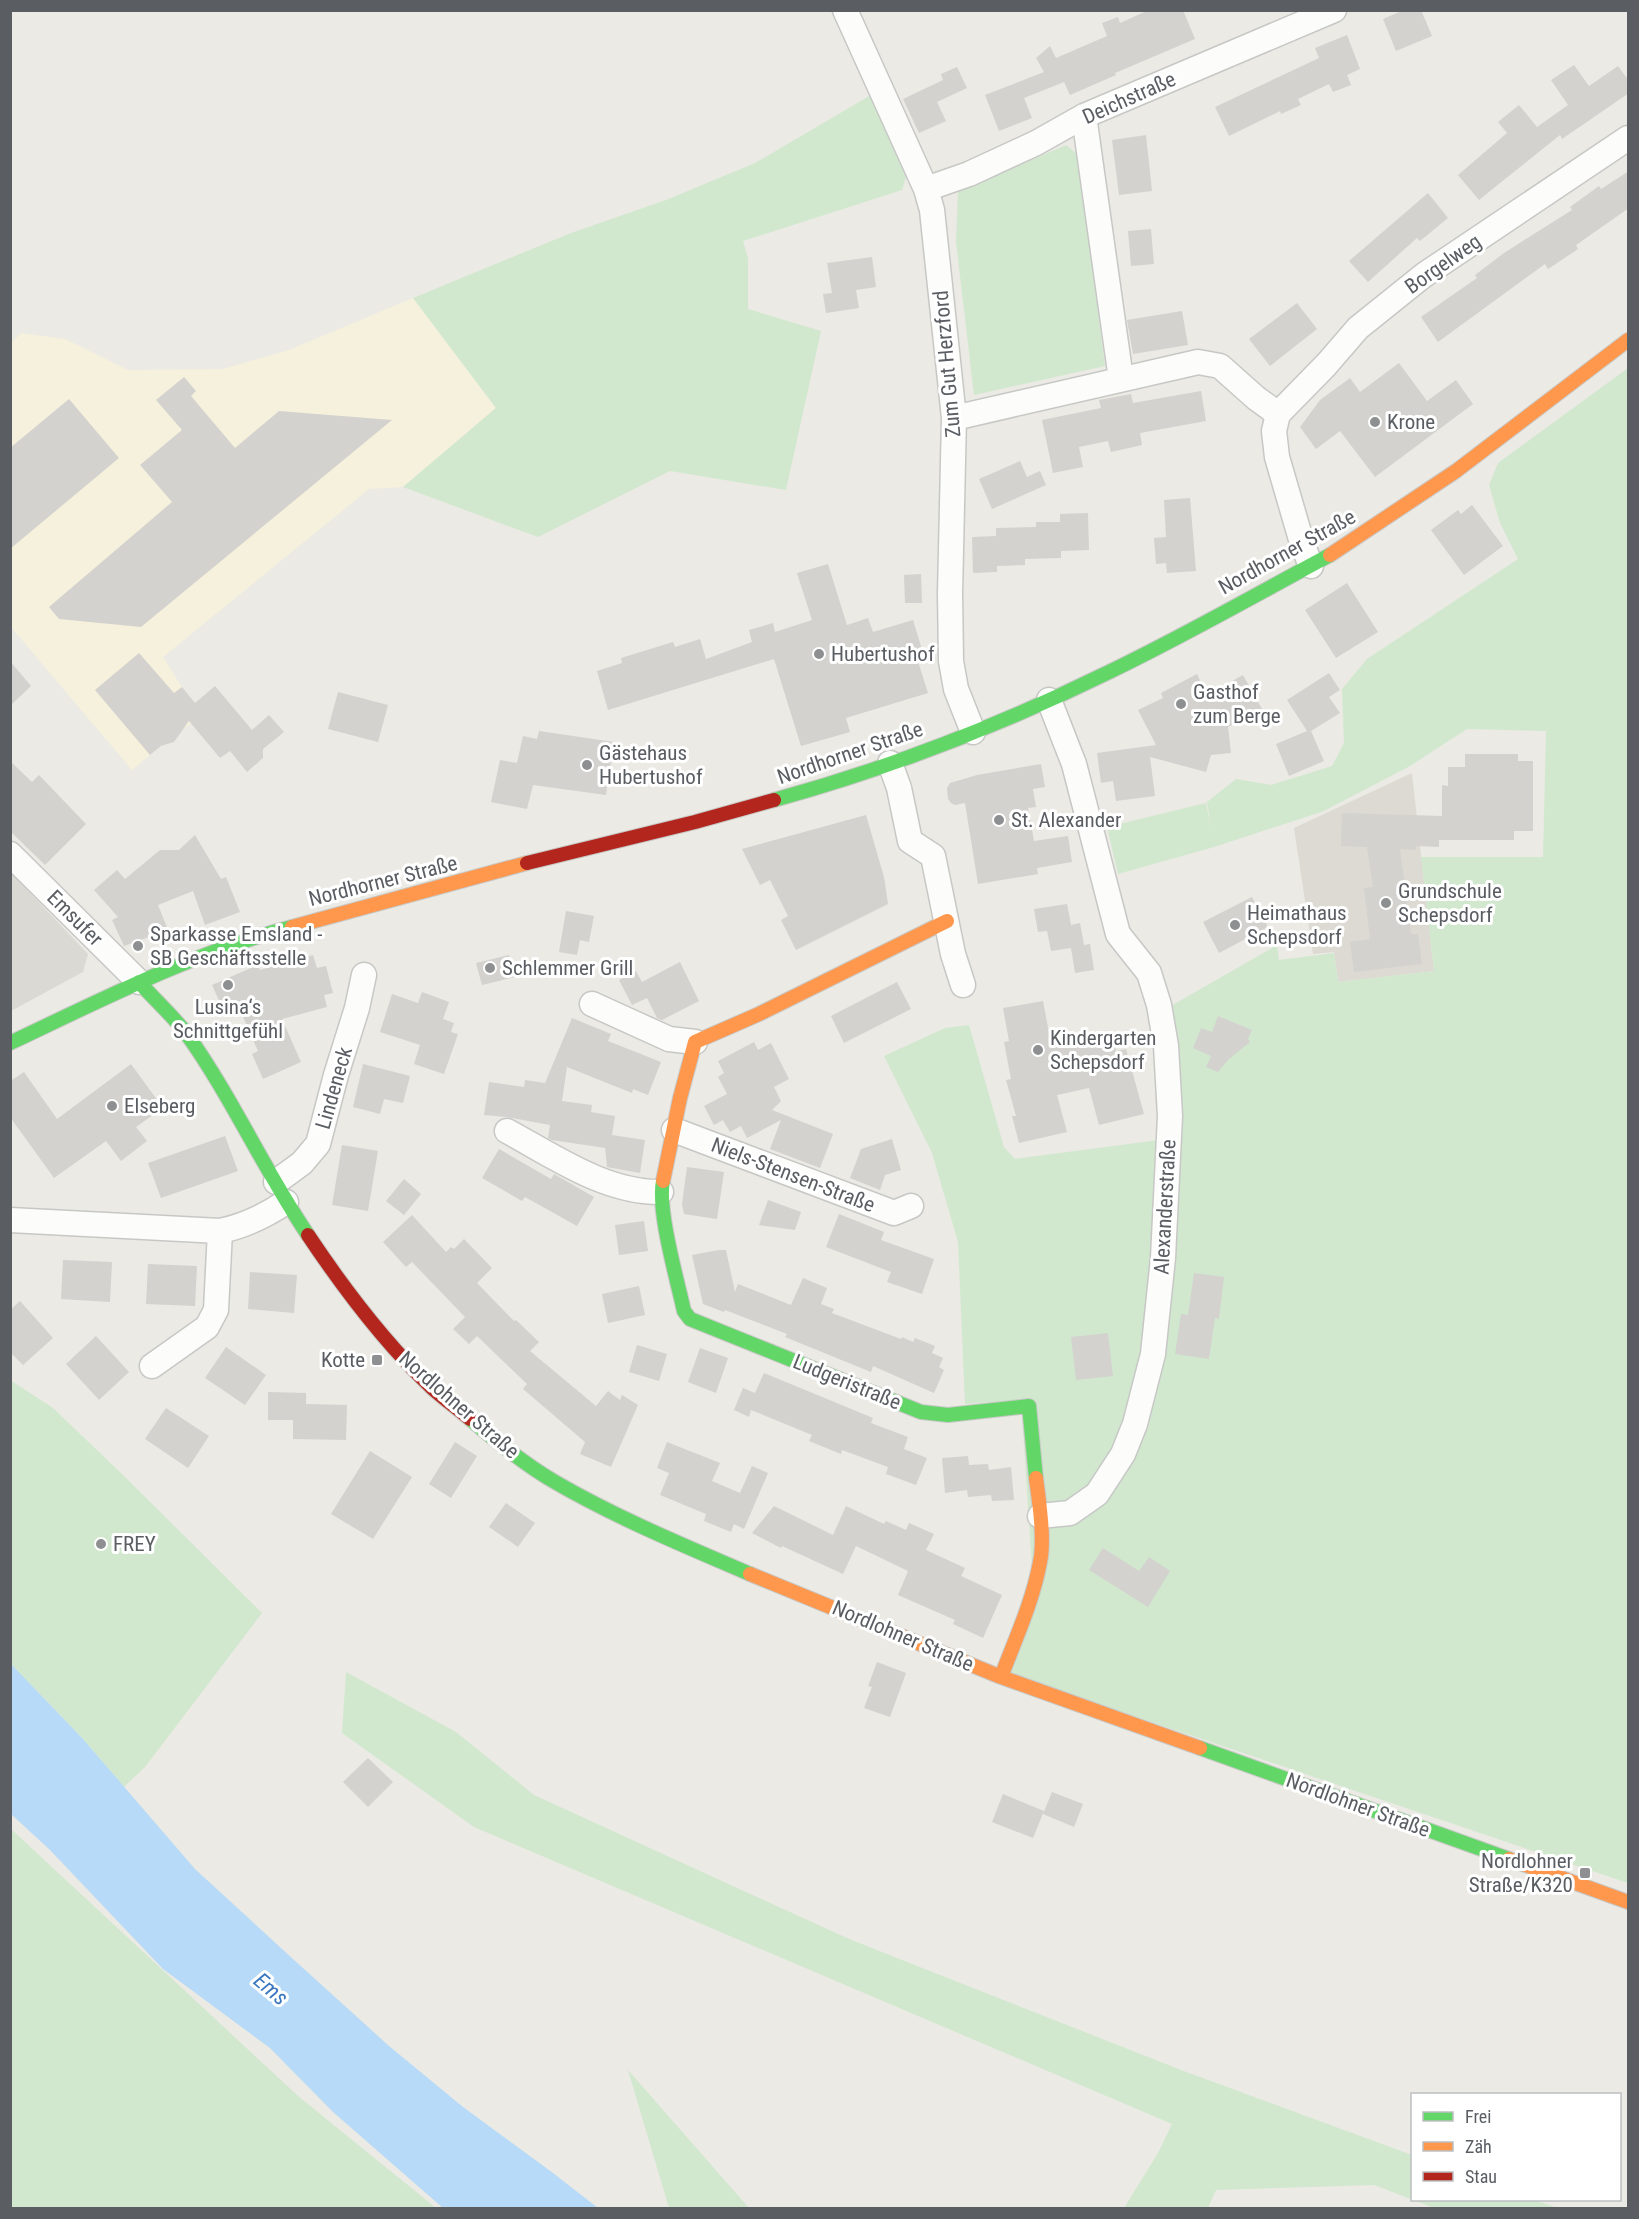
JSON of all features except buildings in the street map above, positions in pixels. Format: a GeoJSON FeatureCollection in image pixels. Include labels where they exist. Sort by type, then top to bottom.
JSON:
{"type":"FeatureCollection","features":[{"type":"Feature","properties":{"kind":"street","name":"Zum Gut Herzford"},"geometry":{"type":"LineString","coordinates":[[845,10],[926,189],[932,210],[954,418],[950,593],[951,661],[956,689],[973,732]]}},
{"type":"Feature","properties":{"kind":"street","name":"Deichstraße"},"geometry":{"type":"LineString","coordinates":[[926,189],[969,174],[1036,143],[1084,116],[1334,10]]}},
{"type":"Feature","properties":{"kind":"street"},"geometry":{"type":"LineString","coordinates":[[1084,116],[1121,379]]}},
{"type":"Feature","properties":{"kind":"street","name":"Borgelweg"},"geometry":{"type":"LineString","coordinates":[[1278,414],[1358,328],[1424,275],[1629,138]]}},
{"type":"Feature","properties":{"kind":"street","name":"Nordhorner Straße"},"geometry":{"type":"LineString","coordinates":[[10,1043],[139,982],[283,929],[796,794],[890,763],[1049,700],[1109,672],[1311,566],[1354,540],[1456,471],[1629,340]]}},
{"type":"Feature","properties":{"kind":"street"},"geometry":{"type":"LineString","coordinates":[[954,418],[1198,362],[1220,366],[1278,414],[1274,431],[1277,457],[1311,566]]}},
{"type":"Feature","properties":{"kind":"street","name":"Alexanderstraße"},"geometry":{"type":"LineString","coordinates":[[1040,1516],[1070,1514],[1097,1494],[1123,1454],[1135,1424],[1153,1354],[1163,1258],[1170,1116],[1166,1046],[1159,1005],[1149,973],[1118,934],[1074,764],[1049,700]]}},
{"type":"Feature","properties":{"kind":"street"},"geometry":{"type":"LineString","coordinates":[[890,763],[899,788],[910,841],[933,856],[953,954],[963,985]]}},
{"type":"Feature","properties":{"kind":"street","name":"Emsufer"},"geometry":{"type":"LineString","coordinates":[[10,854],[139,982]]}},
{"type":"Feature","properties":{"kind":"street"},"geometry":{"type":"LineString","coordinates":[[592,1004],[669,1039],[695,1042],[778,1005],[901,941],[947,921]]}},
{"type":"Feature","properties":{"kind":"street","name":"Lindeneck"},"geometry":{"type":"LineString","coordinates":[[281,1192],[318,1144],[357,1008],[364,975]]}},
{"type":"Feature","properties":{"kind":"street","name":"Nordlohner Straße"},"geometry":{"type":"LineString","coordinates":[[139,982],[185,1032],[281,1192],[345,1289],[393,1348],[432,1388],[515,1456],[555,1482],[621,1516],[732,1566],[1001,1677],[1629,1902]]}},
{"type":"Feature","properties":{"kind":"street","name":"Ludgeristraße"},"geometry":{"type":"LineString","coordinates":[[695,1042],[680,1098],[662,1192],[684,1311],[690,1319],[921,1412],[948,1415],[1029,1406],[1040,1516]]}},
{"type":"Feature","properties":{"kind":"street","name":"Niels-Stensen-Straße"},"geometry":{"type":"LineString","coordinates":[[674,1130],[894,1214],[911,1206]]}},
{"type":"Feature","properties":{"kind":"street"},"geometry":{"type":"LineString","coordinates":[[507,1131],[585,1174],[641,1192],[662,1192]]}},
{"type":"Feature","properties":{"kind":"street"},"geometry":{"type":"LineString","coordinates":[[10,1220],[220,1231],[241,1227],[262,1217],[281,1192]]}},
{"type":"Feature","properties":{"kind":"street"},"geometry":{"type":"LineString","coordinates":[[152,1366],[207,1327],[216,1310],[220,1231]]}},
{"type":"Feature","properties":{"kind":"street"},"geometry":{"type":"LineString","coordinates":[[1001,1677],[1041,1560],[1040,1516]]}},
{"type":"Feature","properties":{"kind":"shaded area"},"geometry":{"type":"Polygon","coordinates":[[[413,298],[496,408],[403,487],[369,489],[163,657],[195,703],[191,723],[178,733],[174,742],[161,746],[132,770],[11,627],[10,344],[21,333],[65,339],[128,370],[223,369],[289,350],[413,298]]]}},
{"type":"Feature","properties":{"kind":"shaded area"},"geometry":{"type":"Polygon","coordinates":[[[1412,773],[1434,971],[1338,982],[1334,952],[1313,954],[1294,828],[1412,773]]]}},
{"type":"Feature","properties":{"kind":"shaded area"},"geometry":{"type":"Polygon","coordinates":[[[10,872],[88,954],[83,972],[11,1011],[10,872]]]}},
{"type":"Feature","properties":{"kind":"green space"},"geometry":{"type":"Polygon","coordinates":[[[871,95],[906,177],[902,190],[743,241],[748,258],[748,309],[821,331],[786,490],[670,471],[538,537],[403,487],[496,408],[413,298],[571,233],[666,200],[755,163],[871,95]]]}},
{"type":"Feature","properties":{"kind":"green space"},"geometry":{"type":"Polygon","coordinates":[[[1066,145],[1078,155],[1105,366],[974,395],[956,242],[958,192],[1066,145]]]}},
{"type":"Feature","properties":{"kind":"green space"},"geometry":{"type":"Polygon","coordinates":[[[1628,368],[1628,1883],[1009,1674],[1032,1567],[1021,1400],[965,1404],[958,1242],[932,1153],[884,1056],[945,1028],[969,1025],[1004,1147],[1015,1159],[1159,1140],[1164,1010],[1277,945],[1279,960],[1334,953],[1338,982],[1434,971],[1421,857],[1543,857],[1546,731],[1467,729],[1410,766],[1324,811],[1214,847],[1118,874],[1107,827],[1206,803],[1211,828],[1207,802],[1236,779],[1271,785],[1332,766],[1344,743],[1342,689],[1367,659],[1518,559],[1500,523],[1489,485],[1498,463],[1628,368]]]}},
{"type":"Feature","properties":{"kind":"green space","name":"FREY"},"geometry":{"type":"Polygon","coordinates":[[[10,1380],[53,1408],[262,1613],[145,1767],[124,1787],[83,1739],[11,1664],[10,1380]]]}},
{"type":"Feature","properties":{"kind":"green space"},"geometry":{"type":"Polygon","coordinates":[[[346,1672],[456,1732],[534,1795],[849,1939],[1181,2070],[1411,2155],[1411,2200],[1374,2185],[1216,2190],[1208,2208],[1124,2208],[1158,2153],[1172,2124],[474,1827],[342,1733],[346,1672]]]}},
{"type":"Feature","properties":{"kind":"green space"},"geometry":{"type":"Polygon","coordinates":[[[10,1828],[298,2096],[436,2208],[11,2208],[10,1828]]]}},
{"type":"Feature","properties":{"kind":"green space"},"geometry":{"type":"Polygon","coordinates":[[[628,2070],[749,2208],[669,2208],[628,2070]]]}},
{"type":"Feature","properties":{"kind":"green space"},"geometry":{"type":"Polygon","coordinates":[[[1416,2201],[1537,2201],[1558,2208],[1434,2208],[1416,2201]]]}},
{"type":"Feature","properties":{"kind":"water","name":"Ems"},"geometry":{"type":"Polygon","coordinates":[[[11,1664],[83,1739],[195,1869],[389,2046],[463,2107],[598,2208],[443,2208],[333,2112],[270,2048],[163,1969],[50,1850],[11,1814],[11,1664]]]}},
{"type":"Feature","properties":{"kind":"traffic: fast"},"geometry":{"type":"LineString","coordinates":[[774,800],[902,760],[1028,710],[1165,644],[1330,555]]}},
{"type":"Feature","properties":{"kind":"traffic: fast"},"geometry":{"type":"LineString","coordinates":[[10,1043],[184,963],[255,937],[292,927]]}},
{"type":"Feature","properties":{"kind":"traffic: fast"},"geometry":{"type":"LineString","coordinates":[[139,982],[181,1026],[203,1057],[308,1235]]}},
{"type":"Feature","properties":{"kind":"traffic: fast"},"geometry":{"type":"LineString","coordinates":[[663,1181],[663,1209],[669,1245],[684,1311],[690,1319],[921,1412],[948,1415],[1029,1406],[1036,1478]]}},
{"type":"Feature","properties":{"kind":"traffic: fast"},"geometry":{"type":"LineString","coordinates":[[470,1419],[544,1475],[602,1508],[750,1574]]}},
{"type":"Feature","properties":{"kind":"traffic: fast"},"geometry":{"type":"LineString","coordinates":[[1200,1748],[1509,1859]]}},
{"type":"Feature","properties":{"kind":"traffic: slow"},"geometry":{"type":"LineString","coordinates":[[1330,555],[1456,471],[1628,340]]}},
{"type":"Feature","properties":{"kind":"traffic: slow"},"geometry":{"type":"LineString","coordinates":[[292,927],[527,863]]}},
{"type":"Feature","properties":{"kind":"traffic: slow"},"geometry":{"type":"LineString","coordinates":[[663,1181],[680,1098],[695,1042],[759,1014],[947,921]]}},
{"type":"Feature","properties":{"kind":"traffic: slow"},"geometry":{"type":"LineString","coordinates":[[1001,1677],[1028,1606],[1040,1562],[1042,1531],[1036,1478]]}},
{"type":"Feature","properties":{"kind":"traffic: slow"},"geometry":{"type":"LineString","coordinates":[[750,1574],[1001,1677],[1200,1748]]}},
{"type":"Feature","properties":{"kind":"traffic: slow"},"geometry":{"type":"LineString","coordinates":[[1509,1859],[1628,1902]]}},
{"type":"Feature","properties":{"kind":"traffic: jam"},"geometry":{"type":"LineString","coordinates":[[527,863],[774,800]]}},
{"type":"Feature","properties":{"kind":"traffic: jam"},"geometry":{"type":"LineString","coordinates":[[308,1235],[380,1333],[431,1387],[470,1419]]}},
{"type":"Feature","properties":{"kind":"place","name":"Krone"},"geometry":{"type":"Point","coordinates":[1375,422]}},
{"type":"Feature","properties":{"kind":"place","name":"Hubertushof"},"geometry":{"type":"Point","coordinates":[819,654]}},
{"type":"Feature","properties":{"kind":"place","name":"Gasthof zum Berge"},"geometry":{"type":"Point","coordinates":[1181,704]}},
{"type":"Feature","properties":{"kind":"place","name":"Gästehaus Hubertushof"},"geometry":{"type":"Point","coordinates":[587,765]}},
{"type":"Feature","properties":{"kind":"place","name":"St. Alexander"},"geometry":{"type":"Point","coordinates":[999,820]}},
{"type":"Feature","properties":{"kind":"place","name":"Grundschule Schepsdorf"},"geometry":{"type":"Point","coordinates":[1386,903]}},
{"type":"Feature","properties":{"kind":"place","name":"Heimathaus Schepsdorf"},"geometry":{"type":"Point","coordinates":[1235,925]}},
{"type":"Feature","properties":{"kind":"place","name":"Sparkasse Emsland - SB Geschäftsstelle"},"geometry":{"type":"Point","coordinates":[138,946]}},
{"type":"Feature","properties":{"kind":"place","name":"Schlemmer Grill"},"geometry":{"type":"Point","coordinates":[490,968]}},
{"type":"Feature","properties":{"kind":"place","name":"Lusina‘s Schnittgefühl"},"geometry":{"type":"Point","coordinates":[228,985]}},
{"type":"Feature","properties":{"kind":"place","name":"Kindergarten Schepsdorf"},"geometry":{"type":"Point","coordinates":[1038,1050]}},
{"type":"Feature","properties":{"kind":"place","name":"Elseberg"},"geometry":{"type":"Point","coordinates":[112,1106]}},
{"type":"Feature","properties":{"kind":"place","name":"Kotte"},"geometry":{"type":"Point","coordinates":[377,1360]}},
{"type":"Feature","properties":{"kind":"place","name":"FREY"},"geometry":{"type":"Point","coordinates":[101,1544]}},
{"type":"Feature","properties":{"kind":"place","name":"Nordlohner Straße/K320"},"geometry":{"type":"Point","coordinates":[1585,1873]}}]}
